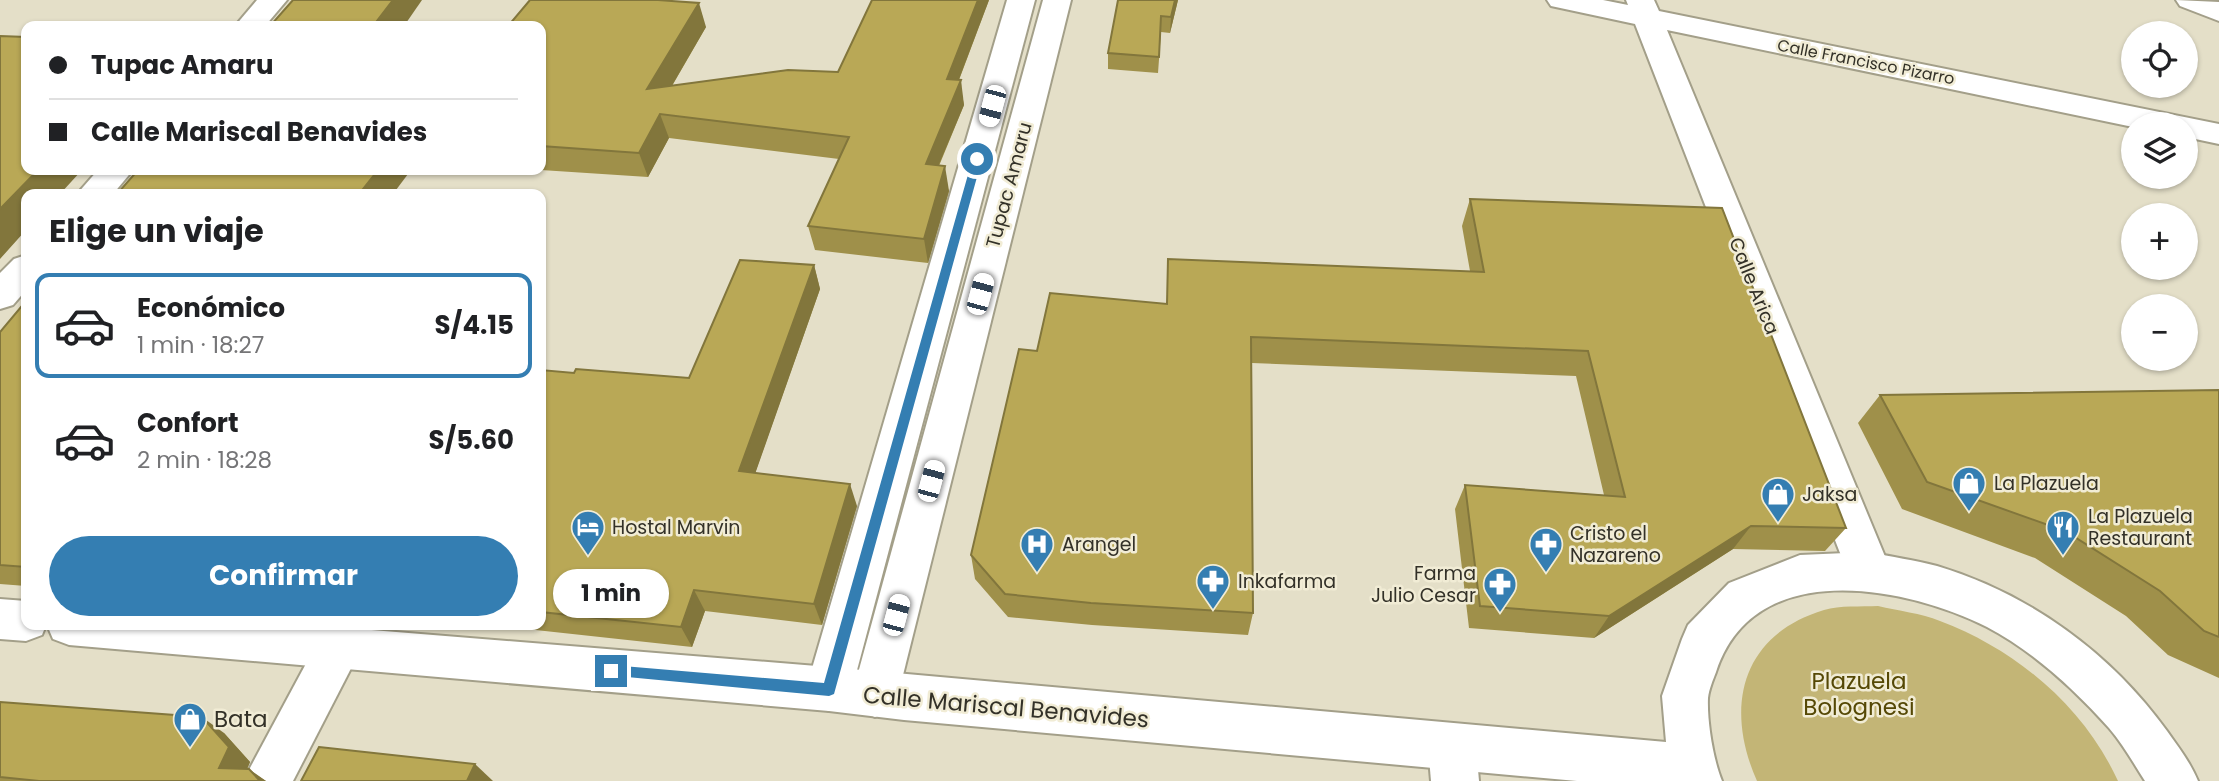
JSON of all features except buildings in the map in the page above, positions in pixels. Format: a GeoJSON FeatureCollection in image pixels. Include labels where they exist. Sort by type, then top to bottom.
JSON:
{"type":"FeatureCollection","features":[{"type":"Feature","properties":{"kind":"main road"},"geometry":{"type":"LineString","coordinates":[[254,21],[273,0]]}},
{"type":"Feature","properties":{"kind":"main road","name":"Tupac Amaru"},"geometry":{"type":"LineString","coordinates":[[829,689],[1021,0]]}},
{"type":"Feature","properties":{"kind":"main road","name":"Tupac Amaru"},"geometry":{"type":"LineString","coordinates":[[875,695],[1057,0]]}},
{"type":"Feature","properties":{"kind":"main road","name":"Calle Francisco Pizarro"},"geometry":{"type":"LineString","coordinates":[[1561,0],[1642,9],[2121,113]]}},
{"type":"Feature","properties":{"kind":"main road"},"geometry":{"type":"LineString","coordinates":[[2190,0],[2219,12]]}},
{"type":"Feature","properties":{"kind":"main road","name":"Calle Arica"},"geometry":{"type":"LineString","coordinates":[[1642,9],[1869,571]]}},
{"type":"Feature","properties":{"kind":"main road"},"geometry":{"type":"LineString","coordinates":[[2198,130],[2219,134]]}},
{"type":"Feature","properties":{"kind":"main road"},"geometry":{"type":"LineString","coordinates":[[99,189],[112,175]]}},
{"type":"Feature","properties":{"kind":"main road"},"geometry":{"type":"LineString","coordinates":[[0,296],[21,273]]}},
{"type":"Feature","properties":{"kind":"main road"},"geometry":{"type":"LineString","coordinates":[[1695,774],[1685,696],[1704,639],[1744,597],[1800,575],[1869,571],[1936,585],[2004,614],[2070,659],[2127,714],[2184,780]]}},
{"type":"Feature","properties":{"kind":"main road"},"geometry":{"type":"LineString","coordinates":[[0,619],[21,621]]}},
{"type":"Feature","properties":{"kind":"main road","name":"Calle Mariscal Benavides"},"geometry":{"type":"LineString","coordinates":[[128,630],[829,689],[1453,764],[1695,774]]}},
{"type":"Feature","properties":{"kind":"main road"},"geometry":{"type":"LineString","coordinates":[[267,781],[339,648]]}},
{"type":"Feature","properties":{"kind":"green space","name":"Plazuela Bolognesi"},"geometry":{"type":"Polygon","coordinates":[[[1878,606],[1940,621],[1996,648],[2021,665],[2045,684],[2087,729],[2118,781],[1757,781],[1747,753],[1742,727],[1742,701],[1747,677],[1758,656],[1774,637],[1796,621],[1830,608],[1878,606]]]}},
{"type":"Feature","properties":{"kind":"place","name":"La Plazuela"},"geometry":{"type":"Point","coordinates":[1969,513]}},
{"type":"Feature","properties":{"kind":"place","name":"Jaksa"},"geometry":{"type":"Point","coordinates":[1778,524]}},
{"type":"Feature","properties":{"kind":"place","name":"Hostal Marvin"},"geometry":{"type":"Point","coordinates":[588,557]}},
{"type":"Feature","properties":{"kind":"place","name":"La Plazuela Restaurant"},"geometry":{"type":"Point","coordinates":[2063,557]}},
{"type":"Feature","properties":{"kind":"place","name":"Arangel"},"geometry":{"type":"Point","coordinates":[1037,574]}},
{"type":"Feature","properties":{"kind":"place","name":"Cristo el Nazareno"},"geometry":{"type":"Point","coordinates":[1546,574]}},
{"type":"Feature","properties":{"kind":"place","name":"Inkafarma"},"geometry":{"type":"Point","coordinates":[1213,611]}},
{"type":"Feature","properties":{"kind":"place","name":"Farma Julio Cesar"},"geometry":{"type":"Point","coordinates":[1500,614]}},
{"type":"Feature","properties":{"kind":"place","name":"Bata"},"geometry":{"type":"Point","coordinates":[190,749]}},
{"type":"Feature","properties":{"kind":"route"},"geometry":{"type":"LineString","coordinates":[[611,671],[829,689],[977,159]]}}]}
